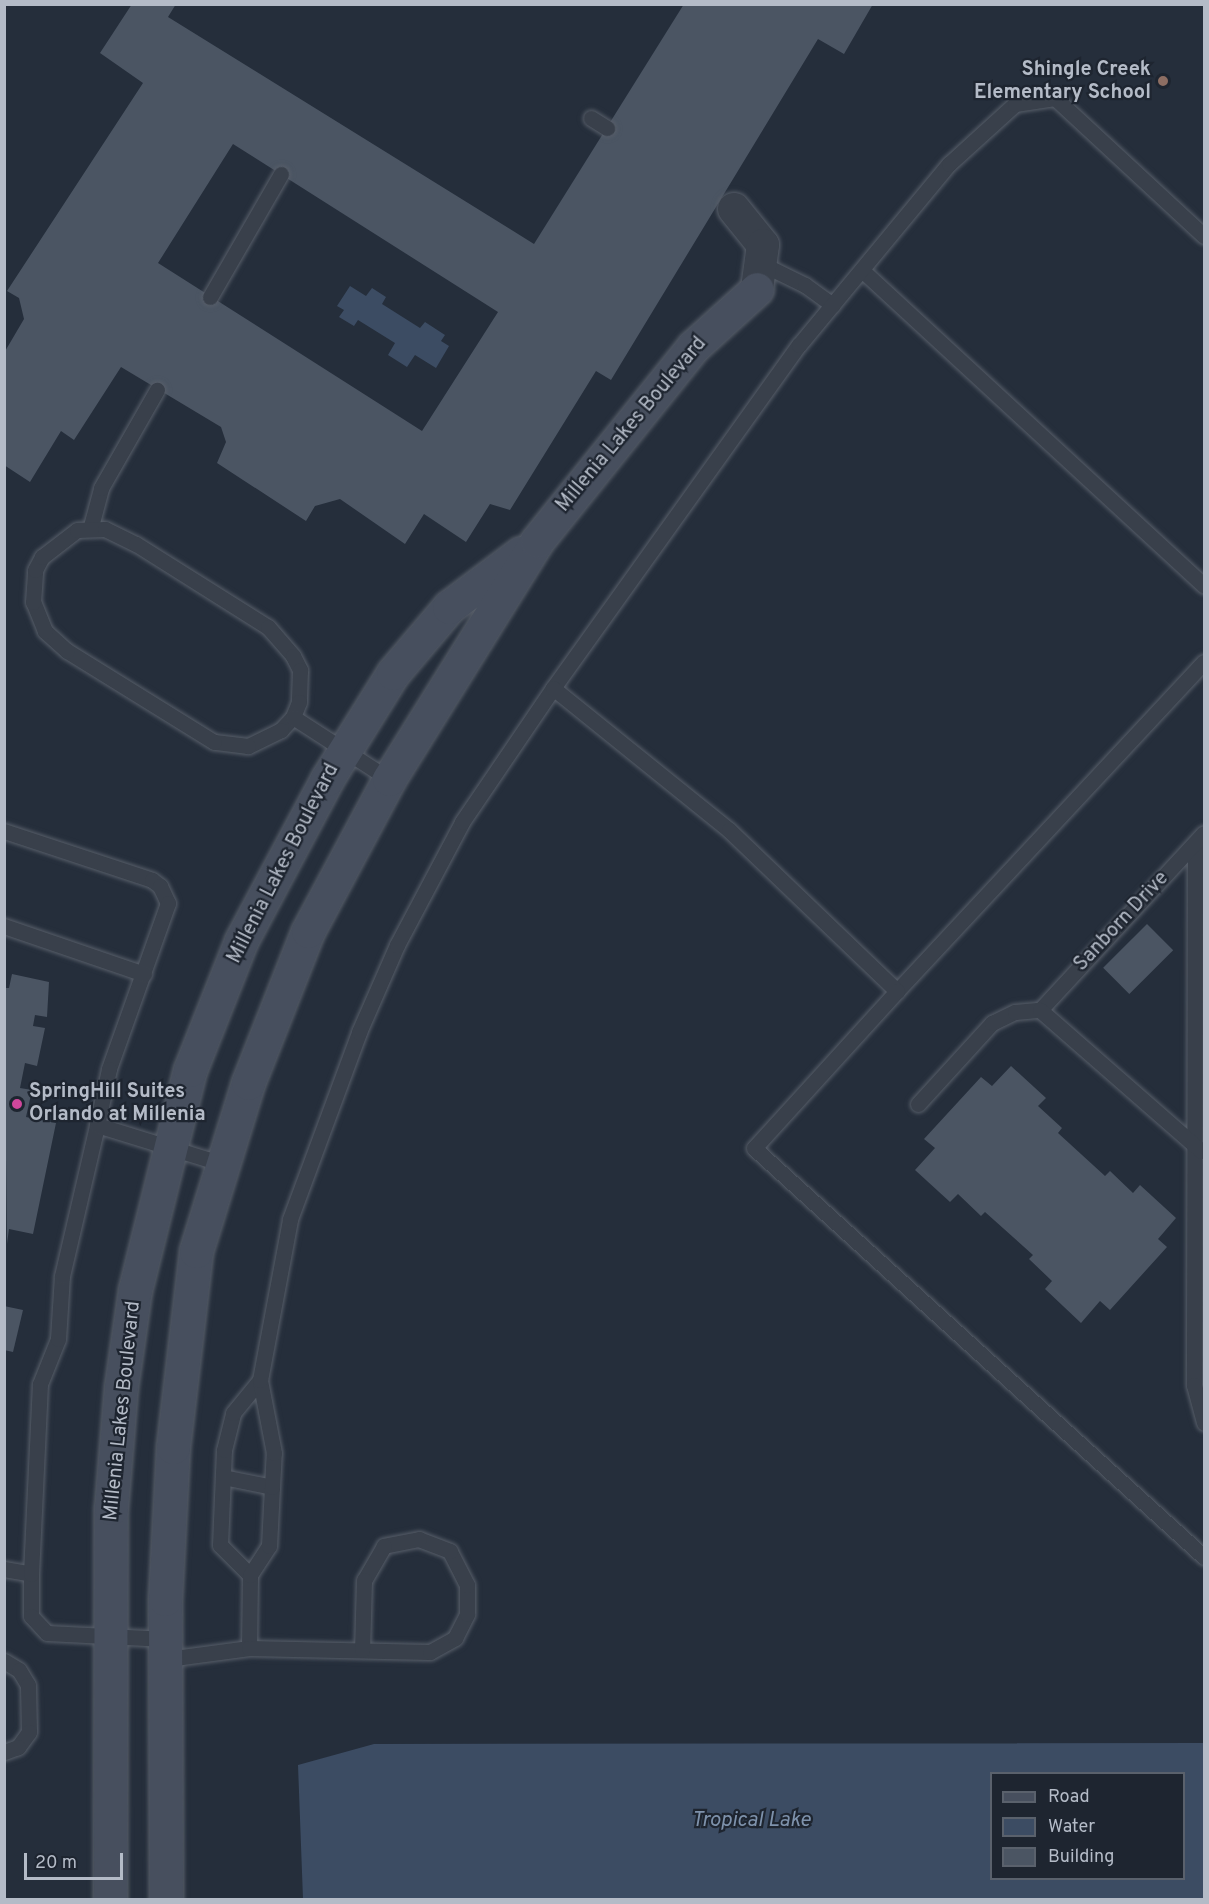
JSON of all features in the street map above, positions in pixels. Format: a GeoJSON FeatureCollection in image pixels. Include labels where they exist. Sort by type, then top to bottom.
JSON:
{"type":"FeatureCollection","features":[{"type":"Feature","properties":{"kind":"street"},"geometry":{"type":"LineString","coordinates":[[727,205],[763,245],[759,276]]}},
{"type":"Feature","properties":{"kind":"street","name":"Millenia Lakes Boulevard"},"geometry":{"type":"LineString","coordinates":[[166,1899],[167,1649],[173,1447],[196,1251],[220,1163],[308,931],[389,779],[537,541],[693,347],[759,276]]}},
{"type":"Feature","properties":{"kind":"street","name":"Millenia Lakes Boulevard"},"geometry":{"type":"LineString","coordinates":[[110,1899],[111,1508],[121,1387],[135,1290],[168,1146],[190,1070],[241,941],[344,749],[393,673],[449,607],[537,541]]}},
{"type":"Feature","properties":{"kind":"lane"},"geometry":{"type":"LineString","coordinates":[[249,1648],[250,1575],[269,1546],[274,1453],[260,1380],[290,1219],[360,1032],[397,945],[462,822],[553,688],[799,345],[949,165],[1015,104],[1055,98],[1204,236]]}},
{"type":"Feature","properties":{"kind":"lane"},"geometry":{"type":"LineString","coordinates":[[591,118],[607,128]]}},
{"type":"Feature","properties":{"kind":"lane"},"geometry":{"type":"LineString","coordinates":[[210,297],[281,174]]}},
{"type":"Feature","properties":{"kind":"lane"},"geometry":{"type":"LineString","coordinates":[[863,271],[1204,586]]}},
{"type":"Feature","properties":{"kind":"lane"},"geometry":{"type":"LineString","coordinates":[[759,276],[805,285],[833,305]]}},
{"type":"Feature","properties":{"kind":"lane"},"geometry":{"type":"LineString","coordinates":[[91,526],[100,489],[157,390]]}},
{"type":"Feature","properties":{"kind":"lane"},"geometry":{"type":"LineString","coordinates":[[91,526],[105,529],[136,544],[281,639],[300,670],[299,702],[293,717],[281,730],[248,746],[214,742],[56,642],[45,631],[35,610],[32,586],[35,570],[52,545],[77,530],[91,526]]}},
{"type":"Feature","properties":{"kind":"lane"},"geometry":{"type":"LineString","coordinates":[[1204,662],[754,1148],[1204,1557]]}},
{"type":"Feature","properties":{"kind":"lane"},"geometry":{"type":"LineString","coordinates":[[553,688],[729,830],[897,991]]}},
{"type":"Feature","properties":{"kind":"lane"},"geometry":{"type":"LineString","coordinates":[[293,717],[389,779]]}},
{"type":"Feature","properties":{"kind":"lane"},"geometry":{"type":"LineString","coordinates":[[4,831],[152,880],[160,886],[168,903],[167,914],[109,1069],[62,1275],[58,1339],[40,1384],[30,1574],[31,1616],[40,1629],[54,1636],[109,1638],[167,1649],[249,1648],[430,1652],[455,1638],[467,1614],[467,1585],[450,1551],[418,1539],[384,1546],[364,1580],[362,1650]]}},
{"type":"Feature","properties":{"kind":"lane"},"geometry":{"type":"LineString","coordinates":[[1200,839],[1200,1151],[1194,1385],[1204,1423]]}},
{"type":"Feature","properties":{"kind":"lane","name":"Sanborn Drive"},"geometry":{"type":"LineString","coordinates":[[1040,1011],[1200,839]]}},
{"type":"Feature","properties":{"kind":"lane"},"geometry":{"type":"LineString","coordinates":[[4,926],[144,974]]}},
{"type":"Feature","properties":{"kind":"lane"},"geometry":{"type":"LineString","coordinates":[[918,1104],[992,1023],[1015,1012],[1040,1011],[1200,1151]]}},
{"type":"Feature","properties":{"kind":"lane"},"geometry":{"type":"LineString","coordinates":[[97,1125],[220,1163]]}},
{"type":"Feature","properties":{"kind":"lane"},"geometry":{"type":"LineString","coordinates":[[250,1575],[220,1545],[223,1477],[232,1413],[260,1380]]}},
{"type":"Feature","properties":{"kind":"lane"},"geometry":{"type":"LineString","coordinates":[[223,1477],[272,1487]]}},
{"type":"Feature","properties":{"kind":"lane"},"geometry":{"type":"LineString","coordinates":[[4,1569],[30,1574]]}},
{"type":"Feature","properties":{"kind":"lane"},"geometry":{"type":"LineString","coordinates":[[4,1661],[19,1670],[28,1685],[29,1732],[18,1746],[4,1752]]}},
{"type":"Feature","properties":{"kind":"water"},"geometry":{"type":"Polygon","coordinates":[[[350,286],[366,296],[372,288],[386,297],[382,304],[420,328],[425,322],[445,335],[441,341],[449,346],[436,368],[415,355],[407,367],[388,355],[395,343],[358,320],[354,326],[339,317],[344,310],[337,306],[350,286]]]}},
{"type":"Feature","properties":{"kind":"water","name":"Tropical Lake"},"geometry":{"type":"Polygon","coordinates":[[[1204,1743],[1204,1899],[303,1899],[298,1765],[374,1744],[1204,1743]]]}},
{"type":"Feature","properties":{"kind":"building"},"geometry":{"type":"Polygon","coordinates":[[[132,4],[176,4],[168,17],[534,244],[684,4],[873,4],[844,54],[818,39],[611,380],[596,371],[510,510],[490,504],[466,542],[424,514],[405,544],[340,499],[315,506],[306,521],[217,463],[226,442],[221,427],[121,367],[74,440],[61,431],[30,482],[4,465],[4,353],[24,319],[19,298],[7,291],[143,83],[100,53],[132,4]],[[233,144],[158,263],[422,431],[498,312],[233,144]]]}},
{"type":"Feature","properties":{"kind":"building"},"geometry":{"type":"Polygon","coordinates":[[[1147,924],[1173,950],[1129,994],[1103,968],[1147,924]]]}},
{"type":"Feature","properties":{"kind":"building","name":"SpringHill Suites Orlando at Millenia"},"geometry":{"type":"Polygon","coordinates":[[[12,974],[49,982],[47,1017],[35,1015],[33,1026],[45,1028],[37,1066],[25,1063],[20,1088],[32,1090],[26,1117],[56,1123],[33,1234],[9,1229],[7,1244],[4,988],[9,988],[12,974]]]}},
{"type":"Feature","properties":{"kind":"building"},"geometry":{"type":"Polygon","coordinates":[[[1011,1066],[1046,1098],[1038,1106],[1062,1128],[1058,1133],[1105,1176],[1110,1171],[1133,1193],[1140,1185],[1176,1218],[1158,1239],[1167,1247],[1110,1310],[1100,1301],[1081,1323],[1045,1289],[1052,1281],[1029,1259],[1033,1255],[985,1212],[981,1216],[958,1194],[950,1202],[915,1170],[935,1148],[924,1139],[981,1077],[992,1086],[1011,1066]]]}},
{"type":"Feature","properties":{"kind":"building"},"geometry":{"type":"Polygon","coordinates":[[[4,1306],[23,1310],[13,1352],[4,1350],[4,1306]]]}},
{"type":"Feature","properties":{"kind":"place","name":"Shingle Creek Elementary School"},"geometry":{"type":"Point","coordinates":[1163,81]}},
{"type":"Feature","properties":{"kind":"place","name":"SpringHill Suites Orlando at Millenia"},"geometry":{"type":"Point","coordinates":[17,1104]}}]}
